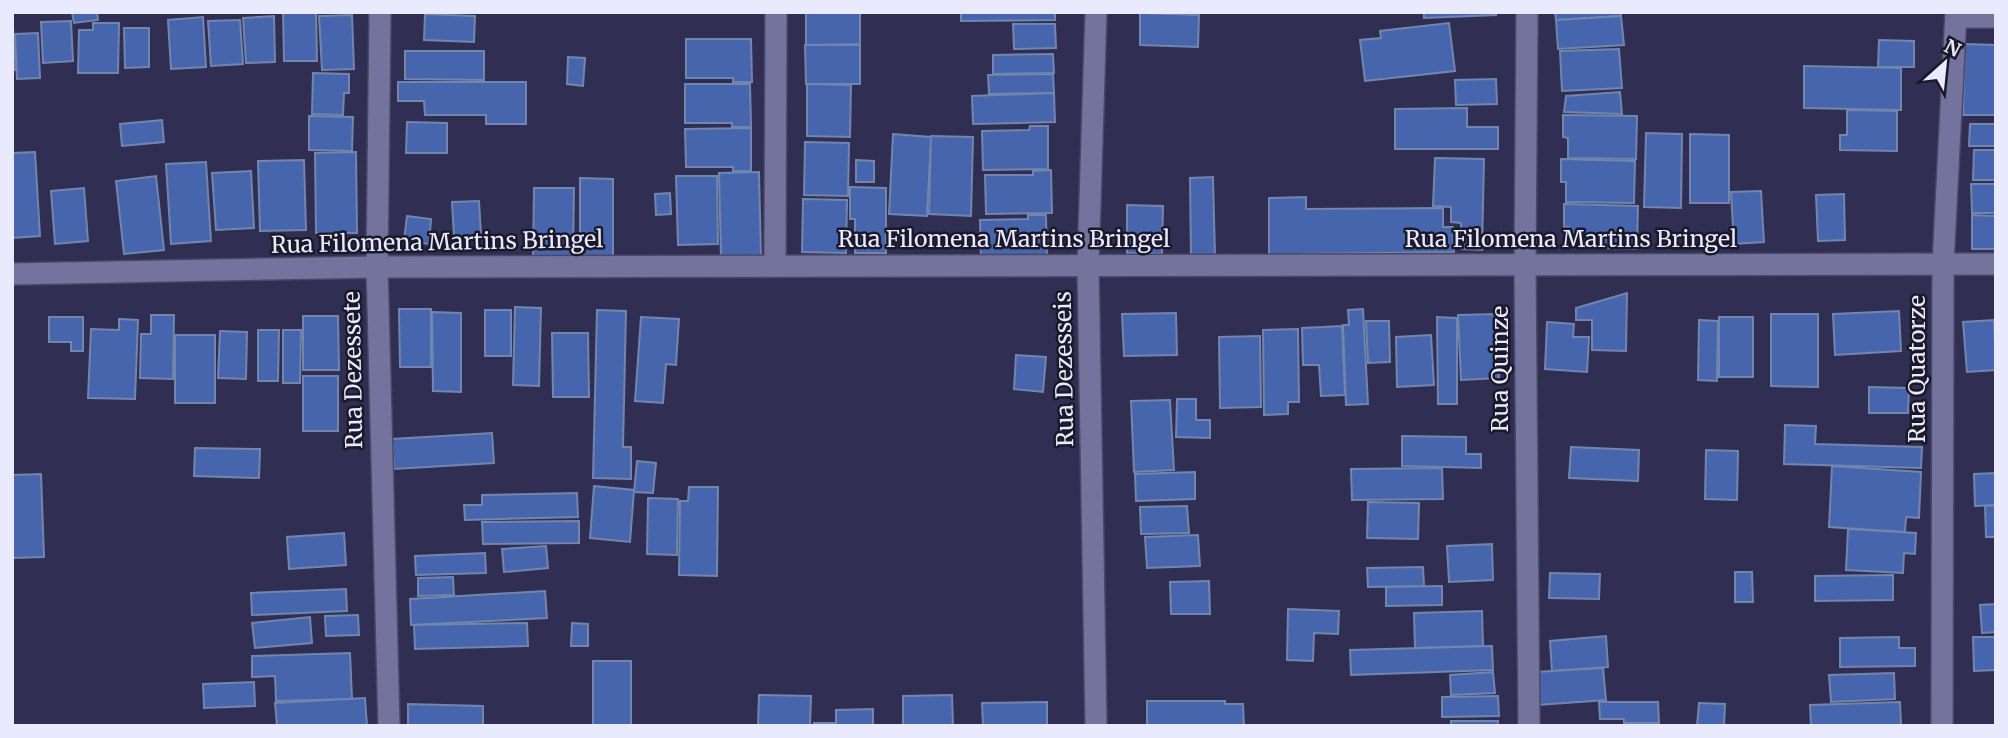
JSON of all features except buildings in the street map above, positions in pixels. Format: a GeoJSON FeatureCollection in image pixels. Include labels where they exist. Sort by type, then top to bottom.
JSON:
{"type":"FeatureCollection","features":[{"type":"Feature","properties":{"kind":"street","name":"Rua Dezessete"},"geometry":{"type":"LineString","coordinates":[[380,12],[377,267],[389,726]]}},
{"type":"Feature","properties":{"kind":"street"},"geometry":{"type":"LineString","coordinates":[[775,266],[776,12]]}},
{"type":"Feature","properties":{"kind":"street","name":"Rua Dezesseis"},"geometry":{"type":"LineString","coordinates":[[1096,12],[1088,265],[1096,726]]}},
{"type":"Feature","properties":{"kind":"street","name":"Rua Quinze"},"geometry":{"type":"LineString","coordinates":[[1527,12],[1525,265],[1529,726]]}},
{"type":"Feature","properties":{"kind":"street"},"geometry":{"type":"LineString","coordinates":[[1956,15],[1996,17]]}},
{"type":"Feature","properties":{"kind":"street","name":"Rua Quatorze"},"geometry":{"type":"LineString","coordinates":[[1942,726],[1943,264],[1956,15]]}},
{"type":"Feature","properties":{"kind":"street","name":"Rua Filomena Martins Bringel"},"geometry":{"type":"LineString","coordinates":[[12,274],[377,267],[1996,264]]}}]}
